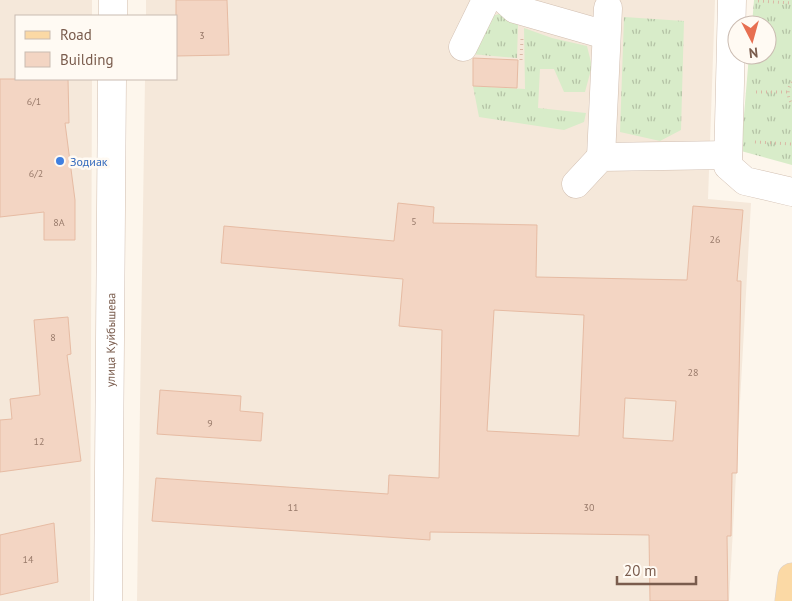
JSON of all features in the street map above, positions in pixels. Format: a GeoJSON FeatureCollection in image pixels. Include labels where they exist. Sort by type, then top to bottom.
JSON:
{"type":"FeatureCollection","features":[{"type":"Feature","properties":{"kind":"main road"},"geometry":{"type":"LineString","coordinates":[[789,601],[792,577]]}},
{"type":"Feature","properties":{"kind":"street"},"geometry":{"type":"LineString","coordinates":[[113,0],[113,15]]}},
{"type":"Feature","properties":{"kind":"street"},"geometry":{"type":"LineString","coordinates":[[463,47],[486,0]]}},
{"type":"Feature","properties":{"kind":"street"},"geometry":{"type":"LineString","coordinates":[[505,0],[515,9],[606,35]]}},
{"type":"Feature","properties":{"kind":"street"},"geometry":{"type":"LineString","coordinates":[[743,1],[739,148],[728,166],[745,181],[792,192]]}},
{"type":"Feature","properties":{"kind":"street"},"geometry":{"type":"LineString","coordinates":[[576,184],[601,156],[608,8]]}},
{"type":"Feature","properties":{"kind":"street","name":"улица Куйбышева"},"geometry":{"type":"LineString","coordinates":[[108,601],[112,80]]}},
{"type":"Feature","properties":{"kind":"street"},"geometry":{"type":"LineString","coordinates":[[601,156],[739,148]]}},
{"type":"Feature","properties":{"kind":"path"},"geometry":{"type":"LineString","coordinates":[[743,1],[792,3]]}},
{"type":"Feature","properties":{"kind":"path"},"geometry":{"type":"LineString","coordinates":[[521,60],[522,36]]}},
{"type":"Feature","properties":{"kind":"path"},"geometry":{"type":"LineString","coordinates":[[792,82],[788,92],[788,98],[792,104]]}},
{"type":"Feature","properties":{"kind":"path"},"geometry":{"type":"LineString","coordinates":[[754,92],[788,92]]}},
{"type":"Feature","properties":{"kind":"path"},"geometry":{"type":"LineString","coordinates":[[739,148],[792,144]]}},
{"type":"Feature","properties":{"kind":"shaded area"},"geometry":{"type":"Polygon","coordinates":[[[0,0],[92,0],[92,15],[15,15],[15,80],[92,80],[90,601],[0,601],[0,0]]]}},
{"type":"Feature","properties":{"kind":"shaded area"},"geometry":{"type":"Polygon","coordinates":[[[146,0],[715,0],[708,199],[751,203],[729,601],[137,601],[145,80],[178,80],[178,15],[146,15],[146,0]]]}},
{"type":"Feature","properties":{"kind":"green space"},"geometry":{"type":"Polygon","coordinates":[[[754,0],[792,0],[792,165],[741,151],[748,65],[777,65],[777,15],[753,15],[754,0]]]}},
{"type":"Feature","properties":{"kind":"green space"},"geometry":{"type":"Polygon","coordinates":[[[502,13],[518,25],[517,58],[471,54],[486,18],[502,13]]]}},
{"type":"Feature","properties":{"kind":"green space"},"geometry":{"type":"Polygon","coordinates":[[[624,17],[684,21],[681,130],[660,141],[620,132],[624,17]]]}},
{"type":"Feature","properties":{"kind":"green space"},"geometry":{"type":"Polygon","coordinates":[[[524,28],[552,38],[587,46],[592,66],[585,92],[564,92],[554,69],[540,69],[538,108],[586,113],[584,122],[564,130],[479,117],[473,86],[525,89],[524,28]]]}},
{"type":"Feature","properties":{"kind":"building"},"geometry":{"type":"Polygon","coordinates":[[[176,0],[227,0],[229,55],[178,56],[178,15],[176,15],[176,0]]]}},
{"type":"Feature","properties":{"kind":"building"},"geometry":{"type":"Polygon","coordinates":[[[473,58],[518,60],[517,88],[473,86],[473,58]]]}},
{"type":"Feature","properties":{"kind":"building"},"geometry":{"type":"Polygon","coordinates":[[[0,79],[68,80],[69,123],[65,123],[75,200],[75,240],[44,240],[44,212],[0,217],[0,79]]]}},
{"type":"Feature","properties":{"kind":"building"},"geometry":{"type":"Polygon","coordinates":[[[398,203],[434,207],[433,223],[537,225],[536,277],[687,280],[693,206],[743,210],[737,281],[741,281],[737,473],[732,473],[731,536],[727,536],[728,601],[650,601],[649,535],[430,532],[430,540],[152,521],[156,478],[388,494],[389,475],[439,478],[442,330],[399,326],[403,279],[221,263],[224,226],[394,241],[398,203]],[[494,310],[487,431],[579,436],[584,315],[494,310]],[[625,398],[623,438],[673,441],[676,401],[625,398]]]}},
{"type":"Feature","properties":{"kind":"building"},"geometry":{"type":"Polygon","coordinates":[[[68,317],[71,354],[67,355],[81,461],[0,472],[0,420],[12,419],[10,399],[40,395],[34,320],[68,317]]]}},
{"type":"Feature","properties":{"kind":"building"},"geometry":{"type":"Polygon","coordinates":[[[160,390],[241,396],[240,411],[263,413],[261,441],[157,434],[160,390]]]}},
{"type":"Feature","properties":{"kind":"building"},"geometry":{"type":"Polygon","coordinates":[[[54,523],[58,582],[0,595],[0,535],[54,523]]]}},
{"type":"Feature","properties":{"kind":"place","name":"Зодиак"},"geometry":{"type":"Point","coordinates":[60,161]}}]}
